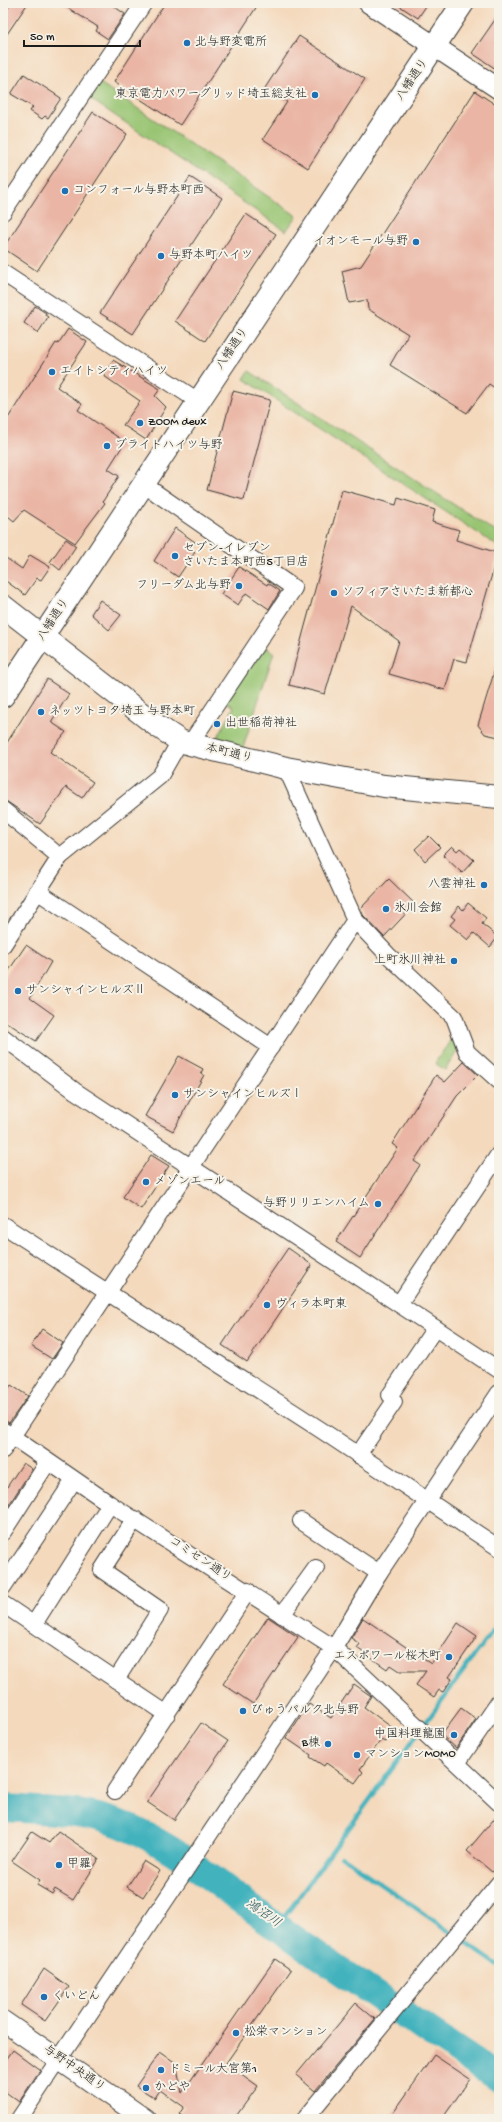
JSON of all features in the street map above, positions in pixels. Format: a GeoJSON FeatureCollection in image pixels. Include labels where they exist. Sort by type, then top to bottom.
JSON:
{"type":"FeatureCollection","features":[{"type":"Feature","properties":{"kind":"main road","name":"八幡通り"},"geometry":{"type":"LineString","coordinates":[[3,696],[463,3]]}},
{"type":"Feature","properties":{"kind":"main road","name":"本町通り"},"geometry":{"type":"LineString","coordinates":[[3,606],[156,725],[185,742],[286,768],[384,786],[499,797]]}},
{"type":"Feature","properties":{"kind":"street"},"geometry":{"type":"LineString","coordinates":[[3,212],[144,3]]}},
{"type":"Feature","properties":{"kind":"street"},"geometry":{"type":"LineString","coordinates":[[369,3],[499,89]]}},
{"type":"Feature","properties":{"kind":"street"},"geometry":{"type":"LineString","coordinates":[[3,272],[198,402]]}},
{"type":"Feature","properties":{"kind":"street"},"geometry":{"type":"LineString","coordinates":[[3,945],[60,856],[160,776],[294,588],[143,484]]}},
{"type":"Feature","properties":{"kind":"street"},"geometry":{"type":"LineString","coordinates":[[286,768],[355,920],[388,955],[454,1017],[467,1052],[499,1081]]}},
{"type":"Feature","properties":{"kind":"street"},"geometry":{"type":"LineString","coordinates":[[3,810],[60,856]]}},
{"type":"Feature","properties":{"kind":"street"},"geometry":{"type":"LineString","coordinates":[[37,891],[271,1047]]}},
{"type":"Feature","properties":{"kind":"street"},"geometry":{"type":"LineString","coordinates":[[3,1450],[8,1433],[108,1293],[355,920]]}},
{"type":"Feature","properties":{"kind":"street"},"geometry":{"type":"LineString","coordinates":[[3,1037],[75,1091],[499,1370]]}},
{"type":"Feature","properties":{"kind":"street"},"geometry":{"type":"LineString","coordinates":[[399,1304],[499,1154]]}},
{"type":"Feature","properties":{"kind":"street"},"geometry":{"type":"LineString","coordinates":[[3,1224],[499,1548]]}},
{"type":"Feature","properties":{"kind":"street"},"geometry":{"type":"LineString","coordinates":[[358,1455],[435,1328]]}},
{"type":"Feature","properties":{"kind":"street"},"geometry":{"type":"LineString","coordinates":[[19,2119],[334,1648],[379,1573],[499,1393]]}},
{"type":"Feature","properties":{"kind":"street","name":"コミセン通り"},"geometry":{"type":"LineString","coordinates":[[8,1433],[110,1504],[248,1591],[282,1615],[334,1648],[458,1762],[499,1803]]}},
{"type":"Feature","properties":{"kind":"street"},"geometry":{"type":"LineString","coordinates":[[3,1532],[48,1462]]}},
{"type":"Feature","properties":{"kind":"street"},"geometry":{"type":"LineString","coordinates":[[3,1587],[74,1480]]}},
{"type":"Feature","properties":{"kind":"street"},"geometry":{"type":"LineString","coordinates":[[34,1624],[110,1504]]}},
{"type":"Feature","properties":{"kind":"street"},"geometry":{"type":"LineString","coordinates":[[116,1680],[160,1610],[102,1570],[135,1519]]}},
{"type":"Feature","properties":{"kind":"street"},"geometry":{"type":"LineString","coordinates":[[301,1521],[379,1573]]}},
{"type":"Feature","properties":{"kind":"street"},"geometry":{"type":"LineString","coordinates":[[282,1615],[316,1568]]}},
{"type":"Feature","properties":{"kind":"street"},"geometry":{"type":"LineString","coordinates":[[115,1791],[248,1591]]}},
{"type":"Feature","properties":{"kind":"street"},"geometry":{"type":"LineString","coordinates":[[3,1604],[167,1714]]}},
{"type":"Feature","properties":{"kind":"street"},"geometry":{"type":"LineString","coordinates":[[458,1762],[499,1702]]}},
{"type":"Feature","properties":{"kind":"street"},"geometry":{"type":"LineString","coordinates":[[305,2119],[393,2014],[499,1883]]}},
{"type":"Feature","properties":{"kind":"street","name":"与野中央通り"},"geometry":{"type":"LineString","coordinates":[[3,2020],[145,2119]]}},
{"type":"Feature","properties":{"kind":"green space"},"geometry":{"type":"Polygon","coordinates":[[[100,83],[297,216],[286,231],[89,98],[100,83]]]}},
{"type":"Feature","properties":{"kind":"green space"},"geometry":{"type":"Polygon","coordinates":[[[249,371],[499,534],[499,547],[244,379],[249,371]]]}},
{"type":"Feature","properties":{"kind":"green space"},"geometry":{"type":"Polygon","coordinates":[[[260,644],[274,652],[242,751],[214,744],[234,707],[223,700],[260,644]]]}},
{"type":"Feature","properties":{"kind":"green space"},"geometry":{"type":"Polygon","coordinates":[[[452,1038],[458,1050],[445,1070],[435,1063],[452,1038]]]}},
{"type":"Feature","properties":{"kind":"building"},"geometry":{"type":"Polygon","coordinates":[[[11,3],[28,3],[3,40],[3,16],[11,3]]]}},
{"type":"Feature","properties":{"kind":"building"},"geometry":{"type":"Polygon","coordinates":[[[60,3],[109,3],[125,14],[108,39],[96,31],[98,27],[60,3]]]}},
{"type":"Feature","properties":{"kind":"building","name":"北与野変電所"},"geometry":{"type":"Polygon","coordinates":[[[165,3],[259,3],[180,125],[114,82],[165,3]]]}},
{"type":"Feature","properties":{"kind":"building"},"geometry":{"type":"Polygon","coordinates":[[[395,3],[428,3],[418,18],[395,3]]]}},
{"type":"Feature","properties":{"kind":"building"},"geometry":{"type":"Polygon","coordinates":[[[499,14],[499,71],[472,53],[499,14]]]}},
{"type":"Feature","properties":{"kind":"building","name":"東京電力パワーグリッド埼玉総支社"},"geometry":{"type":"Polygon","coordinates":[[[299,36],[365,79],[308,168],[263,139],[287,102],[265,88],[299,36]]]}},
{"type":"Feature","properties":{"kind":"building"},"geometry":{"type":"Polygon","coordinates":[[[24,74],[61,98],[48,118],[45,116],[42,119],[30,111],[33,107],[11,94],[24,74]]]}},
{"type":"Feature","properties":{"kind":"building"},"geometry":{"type":"Polygon","coordinates":[[[475,91],[499,107],[499,391],[489,384],[467,413],[390,365],[408,334],[368,309],[367,300],[349,303],[342,271],[361,266],[475,91]]]}},
{"type":"Feature","properties":{"kind":"building","name":"コンフォール与野本町西"},"geometry":{"type":"Polygon","coordinates":[[[93,112],[127,134],[37,271],[3,248],[93,112]]]}},
{"type":"Feature","properties":{"kind":"building","name":"与野本町ハイツ"},"geometry":{"type":"Polygon","coordinates":[[[190,177],[222,198],[133,334],[100,313],[190,177]]]}},
{"type":"Feature","properties":{"kind":"building"},"geometry":{"type":"Polygon","coordinates":[[[246,214],[276,234],[205,341],[175,321],[246,214]]]}},
{"type":"Feature","properties":{"kind":"building"},"geometry":{"type":"Polygon","coordinates":[[[35,306],[46,313],[45,315],[48,317],[38,333],[24,323],[35,306]]]}},
{"type":"Feature","properties":{"kind":"building"},"geometry":{"type":"Polygon","coordinates":[[[68,329],[87,342],[57,387],[82,404],[78,410],[125,442],[108,469],[119,476],[103,501],[105,503],[75,543],[24,510],[14,521],[3,512],[3,426],[56,343],[58,344],[68,329]]]}},
{"type":"Feature","properties":{"kind":"building"},"geometry":{"type":"Polygon","coordinates":[[[113,360],[160,389],[155,396],[166,407],[146,440],[123,425],[140,401],[104,376],[113,360]]]}},
{"type":"Feature","properties":{"kind":"building"},"geometry":{"type":"Polygon","coordinates":[[[233,391],[270,400],[244,500],[207,490],[233,391]]]}},
{"type":"Feature","properties":{"kind":"building"},"geometry":{"type":"Polygon","coordinates":[[[342,490],[396,505],[398,498],[435,510],[432,522],[459,530],[456,540],[498,553],[467,662],[454,659],[445,690],[389,674],[399,641],[351,606],[325,694],[289,685],[342,490]]]}},
{"type":"Feature","properties":{"kind":"building","name":"セブン-イレブン さいたま本町西5丁目店"},"geometry":{"type":"Polygon","coordinates":[[[175,528],[195,542],[190,548],[195,552],[178,577],[154,561],[175,528]]]}},
{"type":"Feature","properties":{"kind":"building"},"geometry":{"type":"Polygon","coordinates":[[[66,539],[76,546],[60,570],[50,562],[66,539]]]}},
{"type":"Feature","properties":{"kind":"building"},"geometry":{"type":"Polygon","coordinates":[[[30,555],[50,567],[41,580],[37,578],[25,595],[3,579],[3,556],[22,569],[30,555]]]}},
{"type":"Feature","properties":{"kind":"building"},"geometry":{"type":"Polygon","coordinates":[[[239,567],[267,585],[268,583],[280,591],[269,609],[246,593],[238,605],[221,594],[239,567]]]}},
{"type":"Feature","properties":{"kind":"building"},"geometry":{"type":"Polygon","coordinates":[[[100,600],[121,615],[109,630],[91,614],[100,600]]]}},
{"type":"Feature","properties":{"kind":"building"},"geometry":{"type":"Polygon","coordinates":[[[496,666],[499,666],[499,737],[485,734],[478,725],[496,666]]]}},
{"type":"Feature","properties":{"kind":"building"},"geometry":{"type":"Polygon","coordinates":[[[47,679],[69,694],[51,722],[66,732],[50,752],[93,782],[82,798],[66,787],[40,824],[3,799],[3,749],[47,679]]]}},
{"type":"Feature","properties":{"kind":"building"},"geometry":{"type":"Polygon","coordinates":[[[429,836],[440,847],[425,861],[415,849],[429,836]]]}},
{"type":"Feature","properties":{"kind":"building"},"geometry":{"type":"Polygon","coordinates":[[[452,846],[457,851],[460,848],[474,860],[462,873],[443,855],[452,846]]]}},
{"type":"Feature","properties":{"kind":"building","name":"氷川会館"},"geometry":{"type":"Polygon","coordinates":[[[389,879],[415,904],[384,937],[363,915],[361,908],[389,879]]]}},
{"type":"Feature","properties":{"kind":"building"},"geometry":{"type":"Polygon","coordinates":[[[468,903],[486,918],[482,924],[498,937],[490,947],[474,933],[468,940],[450,925],[455,919],[451,916],[459,906],[463,910],[468,903]]]}},
{"type":"Feature","properties":{"kind":"building","name":"サンシャインヒルズⅡ"},"geometry":{"type":"Polygon","coordinates":[[[26,945],[51,962],[30,998],[54,1015],[36,1041],[3,1020],[3,979],[26,945]]]}},
{"type":"Feature","properties":{"kind":"building","name":"サンシャインヒルズⅠ"},"geometry":{"type":"Polygon","coordinates":[[[179,1056],[203,1069],[201,1073],[204,1075],[173,1131],[145,1116],[179,1056]]]}},
{"type":"Feature","properties":{"kind":"building","name":"与野リリエンハイム"},"geometry":{"type":"Polygon","coordinates":[[[464,1062],[478,1075],[457,1096],[414,1161],[420,1165],[360,1258],[336,1242],[398,1148],[392,1144],[436,1075],[445,1082],[464,1062]]]}},
{"type":"Feature","properties":{"kind":"building","name":"メゾンエール"},"geometry":{"type":"Polygon","coordinates":[[[151,1155],[169,1166],[141,1209],[123,1197],[151,1155]]]}},
{"type":"Feature","properties":{"kind":"building","name":"ヴィラ本町東"},"geometry":{"type":"Polygon","coordinates":[[[288,1248],[312,1265],[247,1362],[222,1345],[288,1248]]]}},
{"type":"Feature","properties":{"kind":"building"},"geometry":{"type":"Polygon","coordinates":[[[42,1329],[63,1343],[52,1359],[31,1346],[42,1329]]]}},
{"type":"Feature","properties":{"kind":"building"},"geometry":{"type":"Polygon","coordinates":[[[11,1385],[28,1396],[9,1423],[3,1419],[3,1397],[11,1385]]]}},
{"type":"Feature","properties":{"kind":"building"},"geometry":{"type":"Polygon","coordinates":[[[23,1463],[32,1469],[3,1514],[3,1493],[23,1463]]]}},
{"type":"Feature","properties":{"kind":"building"},"geometry":{"type":"Polygon","coordinates":[[[268,1617],[298,1637],[253,1704],[223,1684],[268,1617]]]}},
{"type":"Feature","properties":{"kind":"building"},"geometry":{"type":"Polygon","coordinates":[[[363,1618],[431,1664],[458,1623],[477,1636],[449,1677],[452,1679],[443,1692],[439,1690],[434,1697],[416,1685],[426,1671],[399,1671],[390,1665],[387,1669],[357,1648],[360,1644],[351,1638],[363,1618]]]}},
{"type":"Feature","properties":{"kind":"building"},"geometry":{"type":"Polygon","coordinates":[[[354,1684],[371,1696],[364,1707],[394,1729],[385,1742],[381,1740],[360,1769],[363,1772],[355,1783],[326,1763],[324,1766],[310,1757],[311,1755],[286,1738],[309,1704],[331,1718],[354,1684]]]}},
{"type":"Feature","properties":{"kind":"building"},"geometry":{"type":"Polygon","coordinates":[[[461,1708],[476,1719],[456,1748],[441,1735],[461,1708]]]}},
{"type":"Feature","properties":{"kind":"building"},"geometry":{"type":"Polygon","coordinates":[[[201,1723],[228,1741],[174,1820],[147,1802],[201,1723]]]}},
{"type":"Feature","properties":{"kind":"building"},"geometry":{"type":"Polygon","coordinates":[[[499,1813],[499,1867],[492,1872],[467,1851],[499,1813]]]}},
{"type":"Feature","properties":{"kind":"building"},"geometry":{"type":"Polygon","coordinates":[[[58,1831],[99,1859],[73,1900],[55,1889],[52,1894],[37,1885],[40,1880],[12,1861],[32,1832],[49,1843],[58,1831]]]}},
{"type":"Feature","properties":{"kind":"building"},"geometry":{"type":"Polygon","coordinates":[[[144,1861],[160,1871],[143,1897],[127,1887],[144,1861]]]}},
{"type":"Feature","properties":{"kind":"building"},"geometry":{"type":"Polygon","coordinates":[[[275,1959],[291,1970],[226,2063],[258,2086],[234,2119],[186,2119],[179,2114],[184,2107],[160,2090],[155,2098],[136,2086],[160,2052],[176,2063],[182,2093],[275,1959]]]}},
{"type":"Feature","properties":{"kind":"building"},"geometry":{"type":"Polygon","coordinates":[[[44,1969],[69,1987],[45,2021],[21,2005],[44,1969]]]}},
{"type":"Feature","properties":{"kind":"building"},"geometry":{"type":"Polygon","coordinates":[[[356,2003],[375,2019],[315,2091],[296,2075],[356,2003]]]}},
{"type":"Feature","properties":{"kind":"building"},"geometry":{"type":"Polygon","coordinates":[[[13,2050],[40,2070],[19,2102],[3,2090],[3,2064],[13,2050]]]}},
{"type":"Feature","properties":{"kind":"building"},"geometry":{"type":"Polygon","coordinates":[[[434,2055],[470,2079],[442,2119],[389,2119],[434,2055]]]}},
{"type":"Feature","properties":{"kind":"waterway"},"geometry":{"type":"LineString","coordinates":[[277,1927],[499,1622]]}},
{"type":"Feature","properties":{"kind":"waterway","name":"鴻沼川"},"geometry":{"type":"LineString","coordinates":[[3,1808],[91,1815],[146,1835],[186,1860],[291,1937],[499,2079]]}},
{"type":"Feature","properties":{"kind":"waterway"},"geometry":{"type":"LineString","coordinates":[[341,1856],[499,1966]]}},
{"type":"Feature","properties":{"kind":"place","name":"北与野変電所"},"geometry":{"type":"Point","coordinates":[187,43]}},
{"type":"Feature","properties":{"kind":"place","name":"東京電力パワーグリッド埼玉総支社"},"geometry":{"type":"Point","coordinates":[315,95]}},
{"type":"Feature","properties":{"kind":"place","name":"コンフォール与野本町西"},"geometry":{"type":"Point","coordinates":[65,191]}},
{"type":"Feature","properties":{"kind":"place","name":"イオンモール与野"},"geometry":{"type":"Point","coordinates":[416,242]}},
{"type":"Feature","properties":{"kind":"place","name":"与野本町ハイツ"},"geometry":{"type":"Point","coordinates":[161,256]}},
{"type":"Feature","properties":{"kind":"place","name":"エイトシティハイツ"},"geometry":{"type":"Point","coordinates":[52,372]}},
{"type":"Feature","properties":{"kind":"place","name":"ZOOM deux"},"geometry":{"type":"Point","coordinates":[140,423]}},
{"type":"Feature","properties":{"kind":"place","name":"ブライトハイツ与野"},"geometry":{"type":"Point","coordinates":[107,446]}},
{"type":"Feature","properties":{"kind":"place","name":"セブン-イレブン さいたま本町西5丁目店"},"geometry":{"type":"Point","coordinates":[175,556]}},
{"type":"Feature","properties":{"kind":"place","name":"フリーダム北与野"},"geometry":{"type":"Point","coordinates":[239,586]}},
{"type":"Feature","properties":{"kind":"place","name":"ソフィアさいたま新都心"},"geometry":{"type":"Point","coordinates":[334,593]}},
{"type":"Feature","properties":{"kind":"place","name":"ネッツトヨタ埼玉 与野本町"},"geometry":{"type":"Point","coordinates":[41,712]}},
{"type":"Feature","properties":{"kind":"place","name":"出世稲荷神社"},"geometry":{"type":"Point","coordinates":[217,724]}},
{"type":"Feature","properties":{"kind":"place","name":"八雲神社"},"geometry":{"type":"Point","coordinates":[484,885]}},
{"type":"Feature","properties":{"kind":"place","name":"氷川会館"},"geometry":{"type":"Point","coordinates":[386,909]}},
{"type":"Feature","properties":{"kind":"place","name":"上町氷川神社"},"geometry":{"type":"Point","coordinates":[454,961]}},
{"type":"Feature","properties":{"kind":"place","name":"サンシャインヒルズⅡ"},"geometry":{"type":"Point","coordinates":[18,991]}},
{"type":"Feature","properties":{"kind":"place","name":"サンシャインヒルズⅠ"},"geometry":{"type":"Point","coordinates":[175,1095]}},
{"type":"Feature","properties":{"kind":"place","name":"メゾンエール"},"geometry":{"type":"Point","coordinates":[146,1182]}},
{"type":"Feature","properties":{"kind":"place","name":"与野リリエンハイム"},"geometry":{"type":"Point","coordinates":[378,1204]}},
{"type":"Feature","properties":{"kind":"place","name":"ヴィラ本町東"},"geometry":{"type":"Point","coordinates":[267,1305]}},
{"type":"Feature","properties":{"kind":"place","name":"エスポワール桜木町"},"geometry":{"type":"Point","coordinates":[449,1657]}},
{"type":"Feature","properties":{"kind":"place","name":"びゅうパルク北与野"},"geometry":{"type":"Point","coordinates":[243,1711]}},
{"type":"Feature","properties":{"kind":"place","name":"中国料理龍園"},"geometry":{"type":"Point","coordinates":[454,1735]}},
{"type":"Feature","properties":{"kind":"place","name":"B棟"},"geometry":{"type":"Point","coordinates":[328,1744]}},
{"type":"Feature","properties":{"kind":"place","name":"マンションMOMO"},"geometry":{"type":"Point","coordinates":[357,1755]}},
{"type":"Feature","properties":{"kind":"place","name":"甲羅"},"geometry":{"type":"Point","coordinates":[59,1865]}},
{"type":"Feature","properties":{"kind":"place","name":"くいどん"},"geometry":{"type":"Point","coordinates":[44,1997]}},
{"type":"Feature","properties":{"kind":"place","name":"松栄マンション"},"geometry":{"type":"Point","coordinates":[236,2033]}},
{"type":"Feature","properties":{"kind":"place","name":"ドミール大宮第1"},"geometry":{"type":"Point","coordinates":[161,2070]}},
{"type":"Feature","properties":{"kind":"place","name":"かどや"},"geometry":{"type":"Point","coordinates":[146,2088]}}]}
